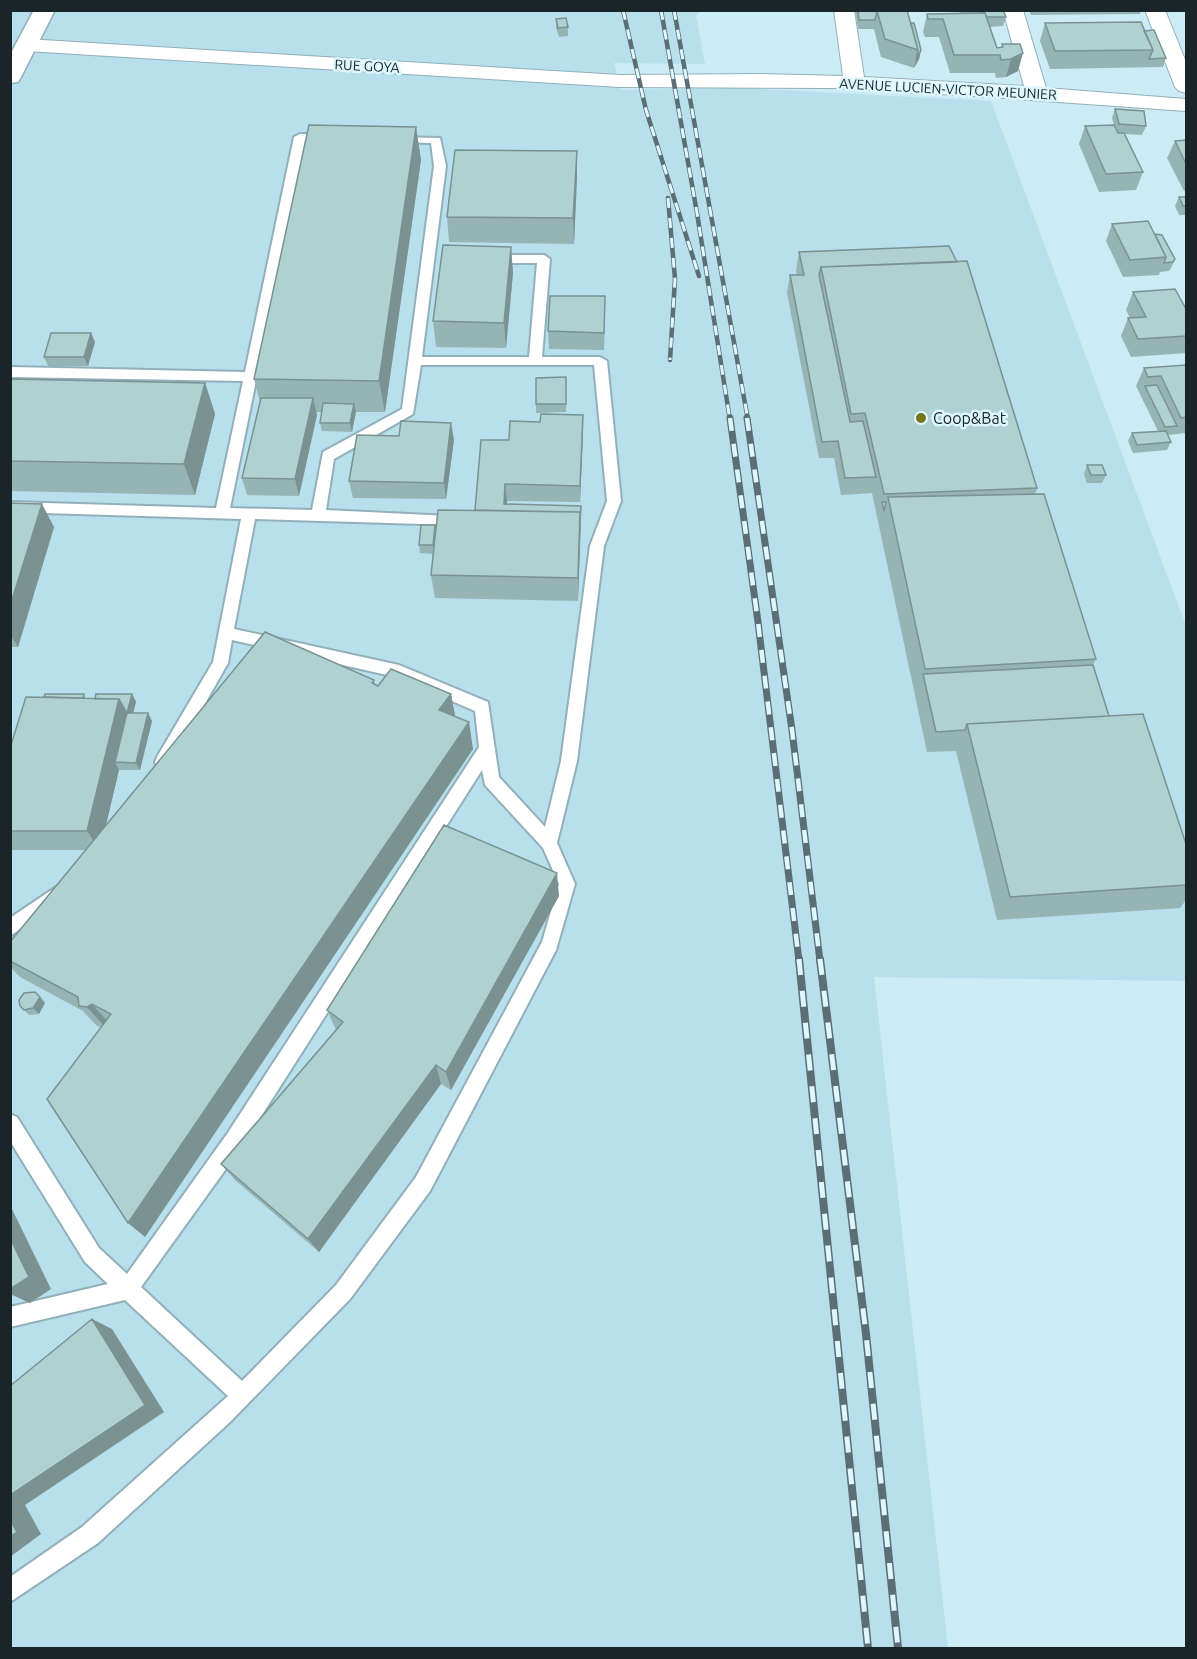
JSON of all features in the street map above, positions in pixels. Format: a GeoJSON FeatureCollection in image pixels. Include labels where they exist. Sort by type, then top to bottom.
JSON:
{"type":"FeatureCollection","features":[{"type":"Feature","properties":{"kind":"street"},"geometry":{"type":"LineString","coordinates":[[10,78],[45,10]]}},
{"type":"Feature","properties":{"kind":"street"},"geometry":{"type":"LineString","coordinates":[[844,10],[854,83]]}},
{"type":"Feature","properties":{"kind":"street"},"geometry":{"type":"LineString","coordinates":[[1013,10],[1037,93]]}},
{"type":"Feature","properties":{"kind":"street"},"geometry":{"type":"LineString","coordinates":[[1155,10],[1186,87]]}},
{"type":"Feature","properties":{"kind":"street","name":"RUE GOYA"},"geometry":{"type":"LineString","coordinates":[[26,45],[620,81],[709,78]]}},
{"type":"Feature","properties":{"kind":"street","name":"AVENUE LUCIEN-VICTOR MEUNIER"},"geometry":{"type":"LineString","coordinates":[[709,78],[1037,93],[1186,105]]}},
{"type":"Feature","properties":{"kind":"lane"},"geometry":{"type":"LineString","coordinates":[[222,514],[300,137],[345,138]]}},
{"type":"Feature","properties":{"kind":"lane"},"geometry":{"type":"LineString","coordinates":[[318,515],[328,456],[408,411],[434,259],[440,166],[436,140],[379,139]]}},
{"type":"Feature","properties":{"kind":"lane"},"geometry":{"type":"LineString","coordinates":[[474,259],[544,259],[535,361]]}},
{"type":"Feature","properties":{"kind":"lane"},"geometry":{"type":"LineString","coordinates":[[415,361],[600,361],[614,501],[597,546],[570,761],[549,843]]}},
{"type":"Feature","properties":{"kind":"lane"},"geometry":{"type":"LineString","coordinates":[[10,372],[250,377]]}},
{"type":"Feature","properties":{"kind":"lane"},"geometry":{"type":"LineString","coordinates":[[10,507],[450,521]]}},
{"type":"Feature","properties":{"kind":"lane"},"geometry":{"type":"LineString","coordinates":[[157,772],[220,663],[249,514]]}},
{"type":"Feature","properties":{"kind":"lane"},"geometry":{"type":"LineString","coordinates":[[10,1591],[90,1534],[242,1395],[343,1293],[423,1184],[550,944],[567,884],[549,843],[491,780],[482,707],[399,671],[225,633]]}},
{"type":"Feature","properties":{"kind":"lane"},"geometry":{"type":"LineString","coordinates":[[10,1317],[128,1289],[234,1141],[487,748]]}},
{"type":"Feature","properties":{"kind":"lane"},"geometry":{"type":"LineString","coordinates":[[10,928],[65,888]]}},
{"type":"Feature","properties":{"kind":"lane"},"geometry":{"type":"LineString","coordinates":[[10,1123],[92,1255],[242,1395]]}},
{"type":"Feature","properties":{"kind":"shaded area"},"geometry":{"type":"Polygon","coordinates":[[[11,11],[700,11],[696,16],[705,64],[614,63],[621,90],[738,88],[991,101],[1186,626],[1186,981],[874,977],[948,1648],[11,1648],[11,11]]]}},
{"type":"Feature","properties":{"kind":"building"},"geometry":{"type":"Polygon","coordinates":[[[858,10],[895,11],[877,11],[875,20],[859,20],[858,10]]]}},
{"type":"Feature","properties":{"kind":"building"},"geometry":{"type":"Polygon","coordinates":[[[907,10],[918,50],[885,39],[877,11],[907,10]]]}},
{"type":"Feature","properties":{"kind":"building"},"geometry":{"type":"Polygon","coordinates":[[[981,10],[1003,10],[1006,17],[987,17],[985,13],[981,13],[981,10]]]}},
{"type":"Feature","properties":{"kind":"building"},"geometry":{"type":"Polygon","coordinates":[[[985,13],[997,48],[1003,47],[1002,44],[1020,44],[1023,53],[1011,59],[1001,60],[1000,55],[954,55],[943,19],[928,19],[927,14],[985,13]]]}},
{"type":"Feature","properties":{"kind":"building"},"geometry":{"type":"Polygon","coordinates":[[[566,18],[568,27],[558,28],[556,19],[566,18]]]}},
{"type":"Feature","properties":{"kind":"building"},"geometry":{"type":"Polygon","coordinates":[[[1141,22],[1153,50],[1055,51],[1045,23],[1141,22]]]}},
{"type":"Feature","properties":{"kind":"building"},"geometry":{"type":"Polygon","coordinates":[[[911,23],[914,23],[921,50],[916,59],[918,50],[911,23]]]}},
{"type":"Feature","properties":{"kind":"building"},"geometry":{"type":"Polygon","coordinates":[[[1154,30],[1166,58],[1149,59],[1153,50],[1144,31],[1154,30]]]}},
{"type":"Feature","properties":{"kind":"building"},"geometry":{"type":"Polygon","coordinates":[[[1115,109],[1144,111],[1146,126],[1119,124],[1115,109]]]}},
{"type":"Feature","properties":{"kind":"building"},"geometry":{"type":"Polygon","coordinates":[[[309,125],[416,127],[379,381],[254,379],[309,125]]]}},
{"type":"Feature","properties":{"kind":"building"},"geometry":{"type":"Polygon","coordinates":[[[1114,125],[1118,133],[1124,133],[1143,172],[1106,174],[1085,126],[1114,125]]]}},
{"type":"Feature","properties":{"kind":"building"},"geometry":{"type":"Polygon","coordinates":[[[1186,140],[1186,164],[1175,141],[1186,140]]]}},
{"type":"Feature","properties":{"kind":"building"},"geometry":{"type":"Polygon","coordinates":[[[455,150],[577,151],[573,218],[447,217],[455,150]]]}},
{"type":"Feature","properties":{"kind":"building"},"geometry":{"type":"Polygon","coordinates":[[[1179,197],[1186,197],[1186,206],[1183,206],[1179,197]]]}},
{"type":"Feature","properties":{"kind":"building"},"geometry":{"type":"Polygon","coordinates":[[[1148,221],[1166,257],[1130,260],[1112,224],[1148,221]]]}},
{"type":"Feature","properties":{"kind":"building"},"geometry":{"type":"Polygon","coordinates":[[[1155,234],[1162,235],[1175,259],[1173,262],[1164,263],[1166,257],[1155,234]]]}},
{"type":"Feature","properties":{"kind":"building"},"geometry":{"type":"Polygon","coordinates":[[[443,245],[511,247],[504,323],[433,321],[443,245]]]}},
{"type":"Feature","properties":{"kind":"building"},"geometry":{"type":"Polygon","coordinates":[[[949,246],[957,262],[821,267],[819,275],[850,422],[863,421],[876,477],[845,478],[838,441],[822,442],[790,275],[804,275],[799,252],[949,246]]]}},
{"type":"Feature","properties":{"kind":"building","name":"Coop&Bat"},"geometry":{"type":"Polygon","coordinates":[[[967,261],[1037,488],[884,494],[865,413],[851,414],[821,267],[967,261]]]}},
{"type":"Feature","properties":{"kind":"building"},"geometry":{"type":"Polygon","coordinates":[[[1175,289],[1186,309],[1186,336],[1138,339],[1128,318],[1146,317],[1133,292],[1175,289]]]}},
{"type":"Feature","properties":{"kind":"building"},"geometry":{"type":"Polygon","coordinates":[[[550,296],[605,296],[604,333],[548,331],[550,296]]]}},
{"type":"Feature","properties":{"kind":"building"},"geometry":{"type":"Polygon","coordinates":[[[51,333],[91,333],[84,357],[44,357],[51,333]]]}},
{"type":"Feature","properties":{"kind":"building"},"geometry":{"type":"Polygon","coordinates":[[[1186,365],[1186,417],[1181,418],[1161,376],[1148,377],[1144,368],[1186,365]]]}},
{"type":"Feature","properties":{"kind":"building"},"geometry":{"type":"Polygon","coordinates":[[[566,377],[566,404],[536,404],[536,378],[566,377]]]}},
{"type":"Feature","properties":{"kind":"building"},"geometry":{"type":"Polygon","coordinates":[[[10,379],[205,383],[184,464],[10,461],[10,379]]]}},
{"type":"Feature","properties":{"kind":"building"},"geometry":{"type":"Polygon","coordinates":[[[1157,385],[1177,426],[1165,427],[1145,386],[1157,385]]]}},
{"type":"Feature","properties":{"kind":"building"},"geometry":{"type":"Polygon","coordinates":[[[261,398],[313,398],[295,479],[242,478],[261,398]]]}},
{"type":"Feature","properties":{"kind":"building"},"geometry":{"type":"Polygon","coordinates":[[[323,403],[354,404],[350,423],[320,423],[323,403]]]}},
{"type":"Feature","properties":{"kind":"building"},"geometry":{"type":"Polygon","coordinates":[[[541,414],[583,415],[580,486],[505,484],[504,504],[581,506],[580,520],[580,512],[475,510],[481,440],[509,440],[510,421],[540,422],[541,414]]]}},
{"type":"Feature","properties":{"kind":"building"},"geometry":{"type":"Polygon","coordinates":[[[401,421],[451,423],[444,483],[349,481],[357,435],[399,436],[401,421]]]}},
{"type":"Feature","properties":{"kind":"building"},"geometry":{"type":"Polygon","coordinates":[[[1166,431],[1171,442],[1137,445],[1132,433],[1166,431]]]}},
{"type":"Feature","properties":{"kind":"building"},"geometry":{"type":"Polygon","coordinates":[[[1087,465],[1102,465],[1106,475],[1091,475],[1087,465]]]}},
{"type":"Feature","properties":{"kind":"building"},"geometry":{"type":"Polygon","coordinates":[[[1044,494],[1096,659],[925,669],[888,497],[1044,494]]]}},
{"type":"Feature","properties":{"kind":"building"},"geometry":{"type":"Polygon","coordinates":[[[10,503],[42,504],[10,606],[10,503]]]}},
{"type":"Feature","properties":{"kind":"building"},"geometry":{"type":"Polygon","coordinates":[[[438,510],[580,512],[578,578],[431,575],[438,510]]]}},
{"type":"Feature","properties":{"kind":"building"},"geometry":{"type":"Polygon","coordinates":[[[421,525],[435,525],[433,545],[419,545],[421,525]]]}},
{"type":"Feature","properties":{"kind":"building"},"geometry":{"type":"Polygon","coordinates":[[[265,632],[374,680],[372,683],[378,686],[391,669],[451,694],[439,710],[469,722],[128,1223],[47,1099],[111,1014],[92,1004],[87,1007],[79,1006],[78,997],[10,961],[10,942],[265,632]]]}},
{"type":"Feature","properties":{"kind":"building"},"geometry":{"type":"Polygon","coordinates":[[[1093,665],[1109,716],[967,724],[965,730],[936,732],[923,674],[1093,665]]]}},
{"type":"Feature","properties":{"kind":"building"},"geometry":{"type":"Polygon","coordinates":[[[45,694],[84,694],[83,698],[44,697],[45,694]]]}},
{"type":"Feature","properties":{"kind":"building"},"geometry":{"type":"Polygon","coordinates":[[[96,694],[132,694],[127,713],[119,699],[95,699],[96,694]]]}},
{"type":"Feature","properties":{"kind":"building"},"geometry":{"type":"Polygon","coordinates":[[[26,697],[119,699],[87,831],[10,831],[10,748],[26,697]]]}},
{"type":"Feature","properties":{"kind":"building"},"geometry":{"type":"Polygon","coordinates":[[[127,713],[148,713],[136,763],[115,762],[127,713]]]}},
{"type":"Feature","properties":{"kind":"building"},"geometry":{"type":"Polygon","coordinates":[[[1143,714],[1186,844],[1186,885],[1010,897],[967,724],[1143,714]]]}},
{"type":"Feature","properties":{"kind":"building"},"geometry":{"type":"Polygon","coordinates":[[[444,825],[557,873],[446,1072],[436,1065],[308,1239],[221,1164],[343,1022],[327,1010],[444,825]]]}},
{"type":"Feature","properties":{"kind":"building"},"geometry":{"type":"Polygon","coordinates":[[[35,992],[40,997],[33,1008],[24,1010],[19,1000],[24,993],[35,992]]]}},
{"type":"Feature","properties":{"kind":"building"},"geometry":{"type":"Polygon","coordinates":[[[10,1238],[29,1277],[10,1289],[10,1238]]]}},
{"type":"Feature","properties":{"kind":"building"},"geometry":{"type":"Polygon","coordinates":[[[92,1319],[145,1405],[10,1495],[10,1386],[92,1319]]]}},
{"type":"Feature","properties":{"kind":"building"},"geometry":{"type":"Polygon","coordinates":[[[10,1520],[17,1532],[10,1537],[10,1520]]]}},
{"type":"Feature","properties":{"kind":"railway"},"geometry":{"type":"LineString","coordinates":[[623,10],[646,110],[699,276]]}},
{"type":"Feature","properties":{"kind":"railway"},"geometry":{"type":"LineString","coordinates":[[661,10],[697,213],[730,420]]}},
{"type":"Feature","properties":{"kind":"railway"},"geometry":{"type":"LineString","coordinates":[[674,10],[748,420]]}},
{"type":"Feature","properties":{"kind":"railway"},"geometry":{"type":"LineString","coordinates":[[668,198],[675,279],[670,360]]}},
{"type":"Feature","properties":{"kind":"railway"},"geometry":{"type":"LineString","coordinates":[[730,418],[758,622],[799,961]]}},
{"type":"Feature","properties":{"kind":"railway"},"geometry":{"type":"LineString","coordinates":[[747,418],[792,730],[820,961]]}},
{"type":"Feature","properties":{"kind":"railway"},"geometry":{"type":"LineString","coordinates":[[799,959],[868,1648]]}},
{"type":"Feature","properties":{"kind":"railway"},"geometry":{"type":"LineString","coordinates":[[820,959],[866,1334],[898,1648]]}},
{"type":"Feature","properties":{"kind":"place","name":"Coop&Bat"},"geometry":{"type":"Point","coordinates":[921,418]}}]}
